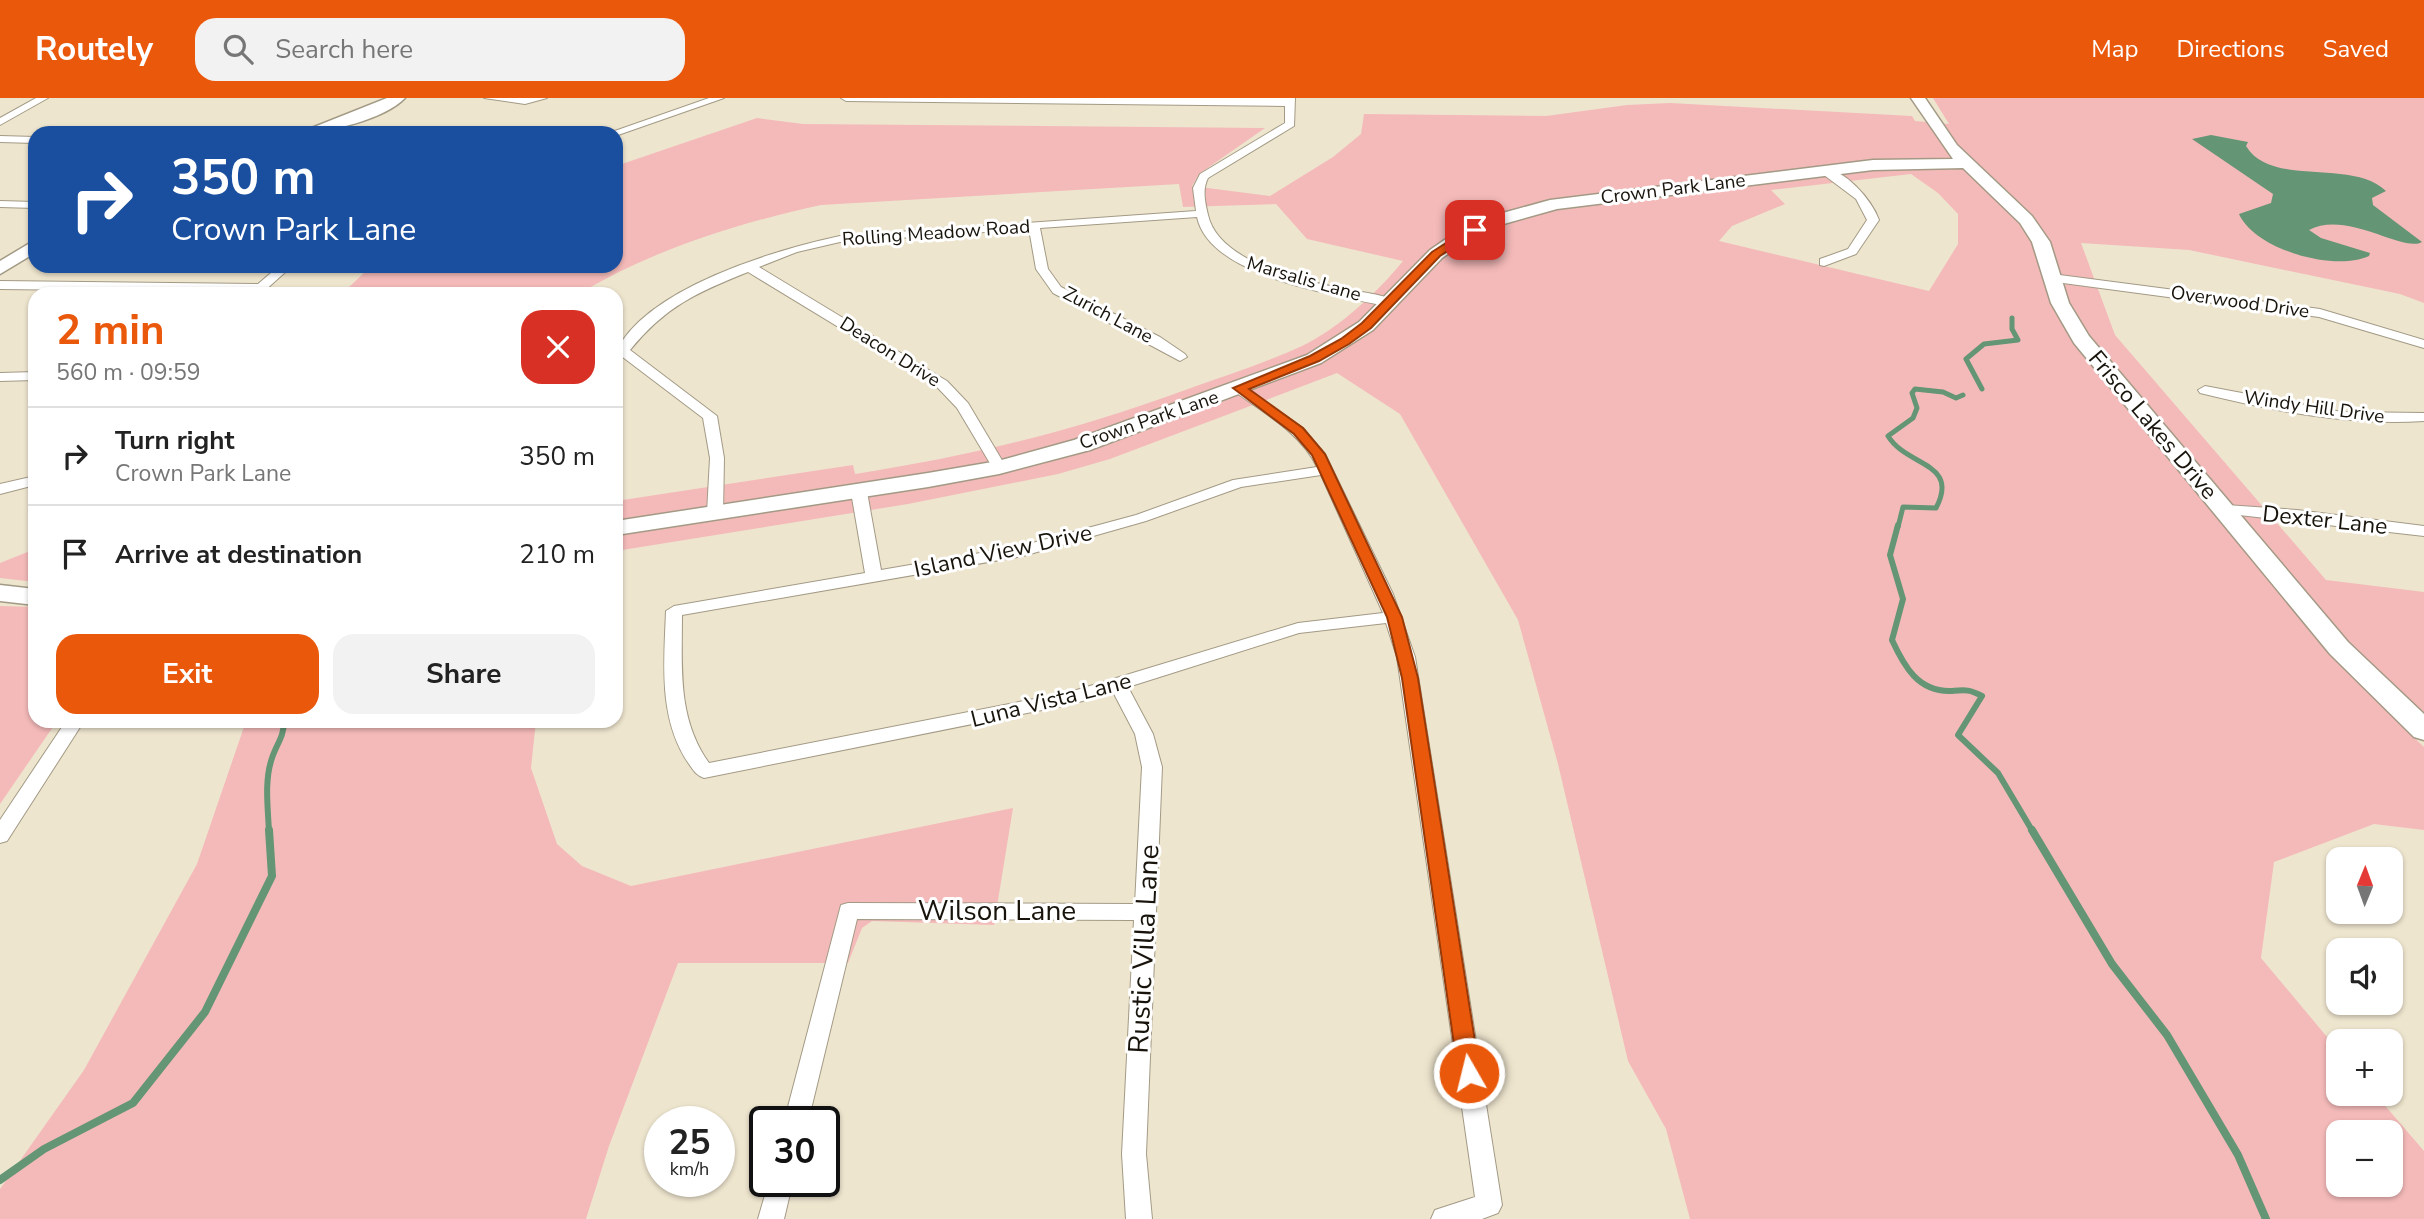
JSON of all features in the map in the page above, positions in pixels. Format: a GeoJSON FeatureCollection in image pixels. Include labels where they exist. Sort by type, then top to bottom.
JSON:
{"type":"FeatureCollection","features":[{"type":"Feature","properties":{"kind":"street"},"geometry":{"type":"LineString","coordinates":[[0,122],[43,98]]}},
{"type":"Feature","properties":{"kind":"street"},"geometry":{"type":"LineString","coordinates":[[328,126],[373,111],[398,98]]}},
{"type":"Feature","properties":{"kind":"street"},"geometry":{"type":"LineString","coordinates":[[489,98],[537,99]]}},
{"type":"Feature","properties":{"kind":"street"},"geometry":{"type":"LineString","coordinates":[[623,130],[719,98]]}},
{"type":"Feature","properties":{"kind":"street"},"geometry":{"type":"LineString","coordinates":[[846,98],[1290,100],[1290,124],[1204,176],[1197,186],[1198,214]]}},
{"type":"Feature","properties":{"kind":"street","name":"Frisco Lakes Drive"},"geometry":{"type":"LineString","coordinates":[[1917,98],[1951,149],[2026,220],[2040,242],[2060,303],[2081,338],[2339,648],[2424,730]]}},
{"type":"Feature","properties":{"kind":"street"},"geometry":{"type":"LineString","coordinates":[[0,139],[28,140]]}},
{"type":"Feature","properties":{"kind":"street","name":"Crown Park Lane"},"geometry":{"type":"LineString","coordinates":[[623,527],[859,492],[999,467],[1082,445],[1314,359],[1345,342],[1390,303],[1436,254],[1461,236],[1523,211],[1569,202],[1873,164],[1965,163]]}},
{"type":"Feature","properties":{"kind":"street"},"geometry":{"type":"LineString","coordinates":[[1824,170],[1861,197],[1870,208],[1873,220],[1853,251],[1824,262]]}},
{"type":"Feature","properties":{"kind":"street"},"geometry":{"type":"LineString","coordinates":[[0,204],[28,205]]}},
{"type":"Feature","properties":{"kind":"street","name":"Rolling Meadow Road"},"geometry":{"type":"LineString","coordinates":[[623,350],[647,321],[673,301],[704,285],[794,250],[840,239],[1198,214]]}},
{"type":"Feature","properties":{"kind":"street","name":"Marsalis Lane"},"geometry":{"type":"LineString","coordinates":[[1198,214],[1204,230],[1217,245],[1256,268],[1390,303]]}},
{"type":"Feature","properties":{"kind":"street","name":"Zurich Lane"},"geometry":{"type":"LineString","coordinates":[[1034,226],[1042,268],[1057,290],[1155,340],[1180,357]]}},
{"type":"Feature","properties":{"kind":"street"},"geometry":{"type":"LineString","coordinates":[[0,269],[28,250]]}},
{"type":"Feature","properties":{"kind":"street","name":"Deacon Drive"},"geometry":{"type":"LineString","coordinates":[[751,268],[942,383],[963,406],[999,467]]}},
{"type":"Feature","properties":{"kind":"street"},"geometry":{"type":"LineString","coordinates":[[262,287],[278,273]]}},
{"type":"Feature","properties":{"kind":"street","name":"Overwood Drive"},"geometry":{"type":"LineString","coordinates":[[2052,278],[2320,313],[2424,344]]}},
{"type":"Feature","properties":{"kind":"street"},"geometry":{"type":"LineString","coordinates":[[0,285],[86,287]]}},
{"type":"Feature","properties":{"kind":"street","name":"Rolling Meadow Road"},"geometry":{"type":"LineString","coordinates":[[623,352],[710,416],[717,458],[715,513]]}},
{"type":"Feature","properties":{"kind":"street"},"geometry":{"type":"LineString","coordinates":[[0,377],[28,376]]}},
{"type":"Feature","properties":{"kind":"street"},"geometry":{"type":"LineString","coordinates":[[1239,388],[1306,438],[1327,470],[1394,617],[1410,678],[1489,1205],[1444,1219]]}},
{"type":"Feature","properties":{"kind":"street","name":"Windy Hill Drive"},"geometry":{"type":"LineString","coordinates":[[2205,390],[2265,403],[2372,418],[2424,417]]}},
{"type":"Feature","properties":{"kind":"street","name":"Island View Drive"},"geometry":{"type":"LineString","coordinates":[[704,771],[685,745],[676,717],[674,611],[1023,551],[1140,518],[1238,483],[1327,470]]}},
{"type":"Feature","properties":{"kind":"street"},"geometry":{"type":"LineString","coordinates":[[0,489],[28,482]]}},
{"type":"Feature","properties":{"kind":"street"},"geometry":{"type":"LineString","coordinates":[[859,492],[874,578]]}},
{"type":"Feature","properties":{"kind":"street","name":"Dexter Lane"},"geometry":{"type":"LineString","coordinates":[[2226,510],[2297,515],[2424,531]]}},
{"type":"Feature","properties":{"kind":"street"},"geometry":{"type":"LineString","coordinates":[[0,593],[28,596]]}},
{"type":"Feature","properties":{"kind":"street","name":"Luna Vista Lane"},"geometry":{"type":"LineString","coordinates":[[704,771],[998,715],[1119,686],[1298,628],[1394,617]]}},
{"type":"Feature","properties":{"kind":"street","name":"Rustic Villa Lane"},"geometry":{"type":"LineString","coordinates":[[1119,686],[1144,734],[1152,767],[1134,1154],[1139,1219]]}},
{"type":"Feature","properties":{"kind":"street"},"geometry":{"type":"LineString","coordinates":[[0,836],[70,728]]}},
{"type":"Feature","properties":{"kind":"street","name":"Wilson Lane"},"geometry":{"type":"LineString","coordinates":[[800,1106],[848,911],[1146,912]]}},
{"type":"Feature","properties":{"kind":"street"},"geometry":{"type":"LineString","coordinates":[[771,1219],[777,1197]]}},
{"type":"Feature","properties":{"kind":"shaded area"},"geometry":{"type":"Polygon","coordinates":[[[1933,98],[2424,98],[2424,303],[2400,294],[2189,250],[2081,243],[2115,335],[2326,580],[2424,592],[2424,715],[2401,725],[2424,747],[2424,830],[2374,824],[2274,862],[2261,958],[2326,1036],[2326,1106],[2385,1106],[2397,1120],[2326,1120],[2326,1197],[2403,1197],[2403,1127],[2424,1151],[2424,1219],[1690,1219],[1666,1129],[1628,1061],[1558,764],[1518,620],[1400,414],[1337,373],[1110,459],[1058,474],[908,504],[623,550],[623,500],[853,465],[855,474],[899,467],[983,450],[1105,417],[1245,369],[1302,346],[1330,330],[1357,309],[1403,261],[1307,239],[1276,204],[1183,207],[1179,184],[821,205],[727,229],[623,270],[623,164],[757,118],[803,124],[1265,128],[1199,174],[1192,186],[1270,196],[1333,157],[1361,134],[1364,114],[1546,116],[1627,105],[1670,103],[1912,116],[1915,121],[1949,124],[1933,98]],[[1911,174],[1771,190],[1785,204],[1732,226],[1719,241],[1929,291],[1958,244],[1958,214],[1938,193],[1911,174]]]}},
{"type":"Feature","properties":{"kind":"shaded area"},"geometry":{"type":"Polygon","coordinates":[[[2211,135],[2248,142],[2246,146],[2258,159],[2274,166],[2353,176],[2371,181],[2386,191],[2372,198],[2373,205],[2422,242],[2413,244],[2356,228],[2324,225],[2309,230],[2321,238],[2370,253],[2369,256],[2337,261],[2317,259],[2278,247],[2248,227],[2239,214],[2271,203],[2273,194],[2192,139],[2211,135]]]}},
{"type":"Feature","properties":{"kind":"shaded area"},"geometry":{"type":"Polygon","coordinates":[[[364,273],[617,273],[591,287],[349,287],[364,273]]]}},
{"type":"Feature","properties":{"kind":"shaded area"},"geometry":{"type":"Polygon","coordinates":[[[28,552],[28,581],[0,578],[0,563],[28,552]]]}},
{"type":"Feature","properties":{"kind":"shaded area"},"geometry":{"type":"Polygon","coordinates":[[[0,606],[28,607],[28,728],[52,728],[0,804],[0,606]]]}},
{"type":"Feature","properties":{"kind":"shaded area"},"geometry":{"type":"Polygon","coordinates":[[[244,728],[535,728],[531,768],[557,844],[582,866],[631,886],[1013,808],[994,925],[872,921],[862,928],[848,963],[678,963],[609,1146],[586,1219],[0,1219],[0,1189],[84,1070],[197,864],[244,728]]]}},
{"type":"Feature","properties":{"kind":"waterway"},"geometry":{"type":"LineString","coordinates":[[1982,389],[1966,359],[1984,344],[2018,340],[2012,329],[2012,318]]}},
{"type":"Feature","properties":{"kind":"waterway"},"geometry":{"type":"LineString","coordinates":[[1898,527],[1903,507],[1936,508],[1942,493],[1941,482],[1928,466],[1907,454],[1888,436],[1913,418],[1917,408],[1912,393],[1915,389],[1943,392],[1956,398],[1963,395]]}},
{"type":"Feature","properties":{"kind":"waterway"},"geometry":{"type":"LineString","coordinates":[[1898,525],[1890,555],[1903,599],[1892,640],[1907,668],[1921,682],[1939,690],[1967,691],[1982,696],[1958,735],[1998,773],[2033,832]]}},
{"type":"Feature","properties":{"kind":"waterway"},"geometry":{"type":"LineString","coordinates":[[269,832],[268,776],[283,728]]}},
{"type":"Feature","properties":{"kind":"waterway"},"geometry":{"type":"LineString","coordinates":[[0,1180],[44,1149],[133,1103],[205,1012],[272,876],[269,830]]}},
{"type":"Feature","properties":{"kind":"waterway"},"geometry":{"type":"LineString","coordinates":[[2032,830],[2112,964],[2167,1035],[2238,1155],[2266,1219]]}},
{"type":"Feature","properties":{"kind":"route"},"geometry":{"type":"LineString","coordinates":[[1469,1073],[1410,678],[1401,637],[1385,594],[1318,454],[1298,431],[1239,388],[1314,359],[1345,342],[1390,303],[1436,254],[1461,236],[1475,230]]}}]}
